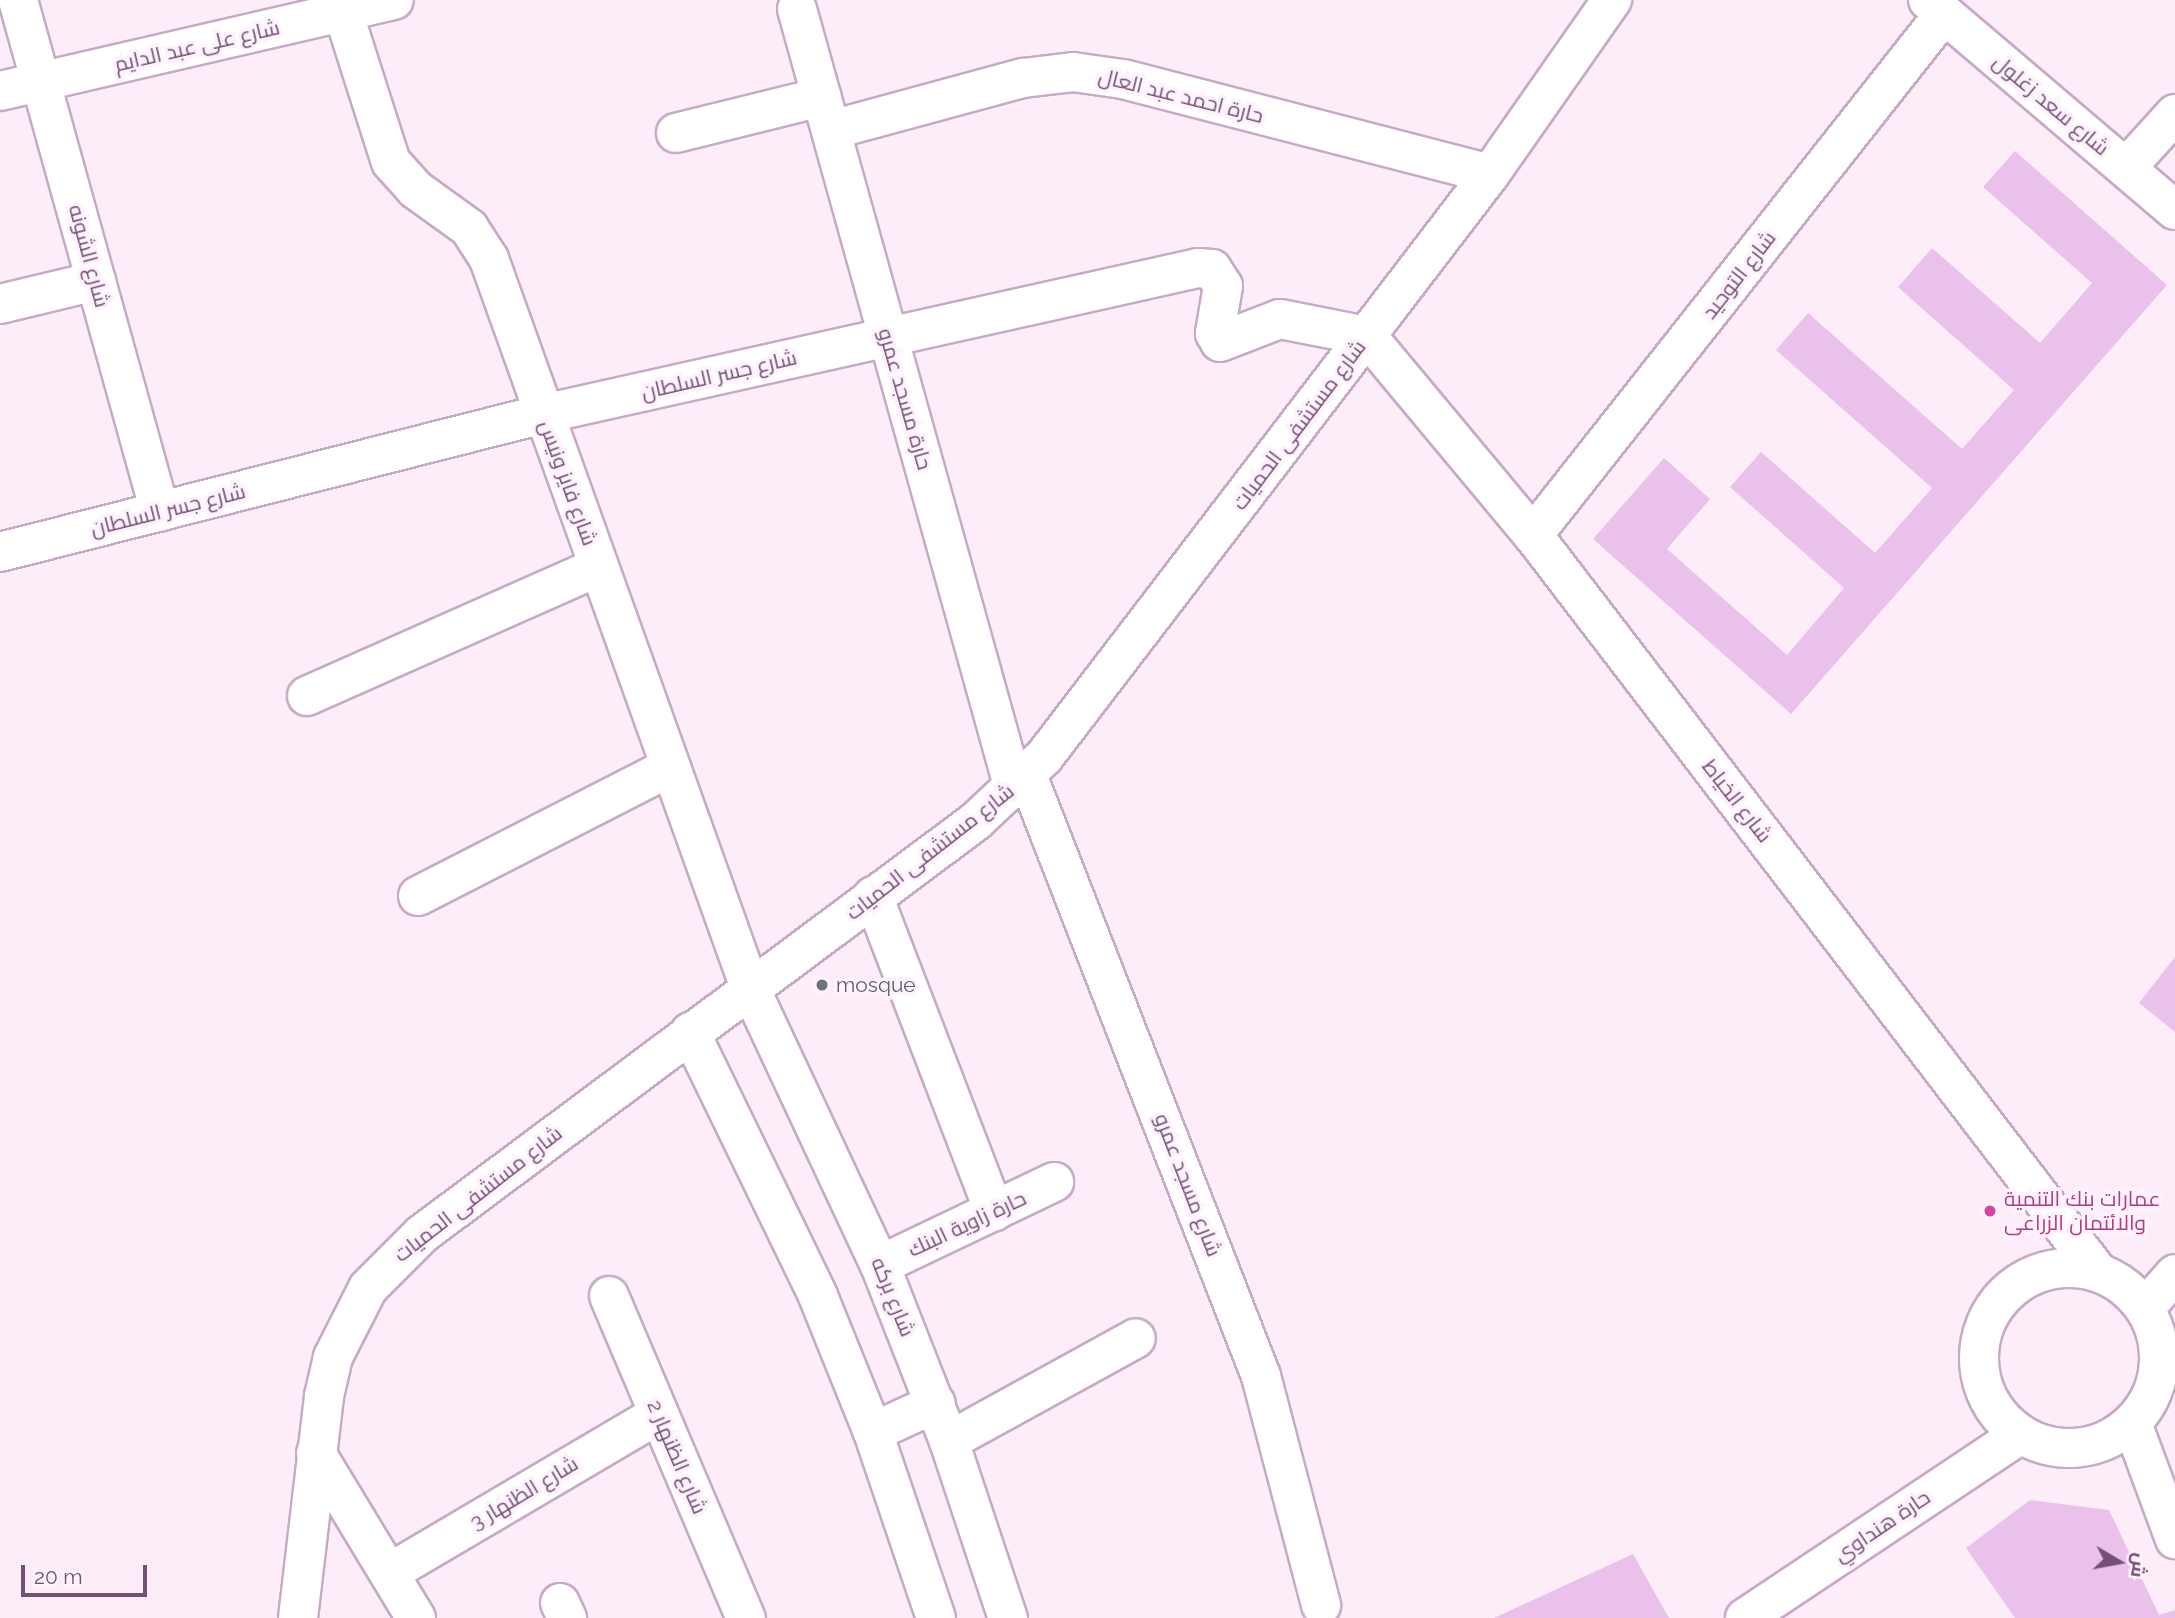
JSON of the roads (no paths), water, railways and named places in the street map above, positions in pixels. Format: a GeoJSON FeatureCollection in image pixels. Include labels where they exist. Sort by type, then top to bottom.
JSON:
{"type":"FeatureCollection","features":[{"type":"Feature","properties":{"kind":"street","name":"شارع الشونه"},"geometry":{"type":"LineString","coordinates":[[18,0],[160,512]]}},
{"type":"Feature","properties":{"kind":"street","name":"شارع على عبد الدايم"},"geometry":{"type":"LineString","coordinates":[[0,91],[394,0]]}},
{"type":"Feature","properties":{"kind":"street","name":"شارع مستشفى الحميات"},"geometry":{"type":"LineString","coordinates":[[298,1618],[316,1453],[333,1357],[368,1289],[393,1259],[1020,782],[1060,738],[1490,174],[1612,0]]}},
{"type":"Feature","properties":{"kind":"street","name":"شارع سعد زغلول"},"geometry":{"type":"LineString","coordinates":[[1936,7],[2175,210]]}},
{"type":"Feature","properties":{"kind":"street","name":"شارع التوحيد"},"geometry":{"type":"LineString","coordinates":[[1533,535],[1936,7]]}},
{"type":"Feature","properties":{"kind":"street","name":"حارة مسجد عمرو"},"geometry":{"type":"LineString","coordinates":[[797,9],[888,336],[1020,782]]}},
{"type":"Feature","properties":{"kind":"street","name":"شارع فايز ونيس"},"geometry":{"type":"LineString","coordinates":[[343,12],[391,162],[402,177],[454,216],[481,243],[750,988]]}},
{"type":"Feature","properties":{"kind":"street","name":"حارة احمد عبد العال"},"geometry":{"type":"LineString","coordinates":[[676,133],[826,113],[1023,78],[1073,72],[1123,79],[1490,174]]}},
{"type":"Feature","properties":{"kind":"street"},"geometry":{"type":"LineString","coordinates":[[2126,168],[2175,114]]}},
{"type":"Feature","properties":{"kind":"street","name":"شارع جسر السلطان"},"geometry":{"type":"LineString","coordinates":[[0,552],[543,414],[1205,267],[1217,273],[1223,286],[1215,333],[1220,342],[1280,319],[1367,336]]}},
{"type":"Feature","properties":{"kind":"street"},"geometry":{"type":"LineString","coordinates":[[0,304],[96,281]]}},
{"type":"Feature","properties":{"kind":"street","name":"شارع الخياط"},"geometry":{"type":"LineString","coordinates":[[1367,336],[1533,535],[2098,1272]]}},
{"type":"Feature","properties":{"kind":"street"},"geometry":{"type":"LineString","coordinates":[[307,696],[598,567]]}},
{"type":"Feature","properties":{"kind":"street"},"geometry":{"type":"LineString","coordinates":[[418,896],[670,767]]}},
{"type":"Feature","properties":{"kind":"street","name":"شارع مسجد عمرو"},"geometry":{"type":"LineString","coordinates":[[1020,782],[1261,1376],[1321,1605]]}},
{"type":"Feature","properties":{"kind":"street"},"geometry":{"type":"LineString","coordinates":[[873,896],[994,1212]]}},
{"type":"Feature","properties":{"kind":"street","name":"شارع بركه"},"geometry":{"type":"LineString","coordinates":[[750,988],[880,1265],[936,1403],[1008,1618]]}},
{"type":"Feature","properties":{"kind":"street"},"geometry":{"type":"LineString","coordinates":[[690,1032],[818,1296],[873,1433],[936,1618]]}},
{"type":"Feature","properties":{"kind":"street","name":"حارة زاوية البنك"},"geometry":{"type":"LineString","coordinates":[[880,1265],[1054,1182]]}},
{"type":"Feature","properties":{"kind":"street"},"geometry":{"type":"LineString","coordinates":[[2047,1270],[2098,1272],[2117,1281],[2145,1308],[2157,1343],[2157,1380],[2148,1404],[2132,1423],[2113,1438],[2078,1448],[2041,1445],[2019,1434],[2000,1417],[1986,1395],[1979,1370],[1979,1344],[1987,1319],[2002,1297],[2022,1280],[2047,1270]]}},
{"type":"Feature","properties":{"kind":"street"},"geometry":{"type":"LineString","coordinates":[[2145,1308],[2175,1274]]}},
{"type":"Feature","properties":{"kind":"street","name":"شارع الظنهار 2"},"geometry":{"type":"LineString","coordinates":[[609,1296],[746,1618]]}},
{"type":"Feature","properties":{"kind":"street"},"geometry":{"type":"LineString","coordinates":[[949,1441],[1136,1338]]}},
{"type":"Feature","properties":{"kind":"street"},"geometry":{"type":"LineString","coordinates":[[873,1433],[936,1403]]}},
{"type":"Feature","properties":{"kind":"street","name":"شارع الظنهار 3"},"geometry":{"type":"LineString","coordinates":[[389,1573],[659,1414]]}},
{"type":"Feature","properties":{"kind":"street"},"geometry":{"type":"LineString","coordinates":[[2132,1423],[2175,1539]]}},
{"type":"Feature","properties":{"kind":"street","name":"حارة هنداوي"},"geometry":{"type":"LineString","coordinates":[[1745,1618],[2019,1434]]}},
{"type":"Feature","properties":{"kind":"street"},"geometry":{"type":"LineString","coordinates":[[316,1453],[416,1618]]}},
{"type":"Feature","properties":{"kind":"place","name":"mosque"},"geometry":{"type":"Point","coordinates":[822,985]}},
{"type":"Feature","properties":{"kind":"place","name":"عمارات بنك التنمية والائتمان الزراعى"},"geometry":{"type":"Point","coordinates":[1990,1211]}}]}
